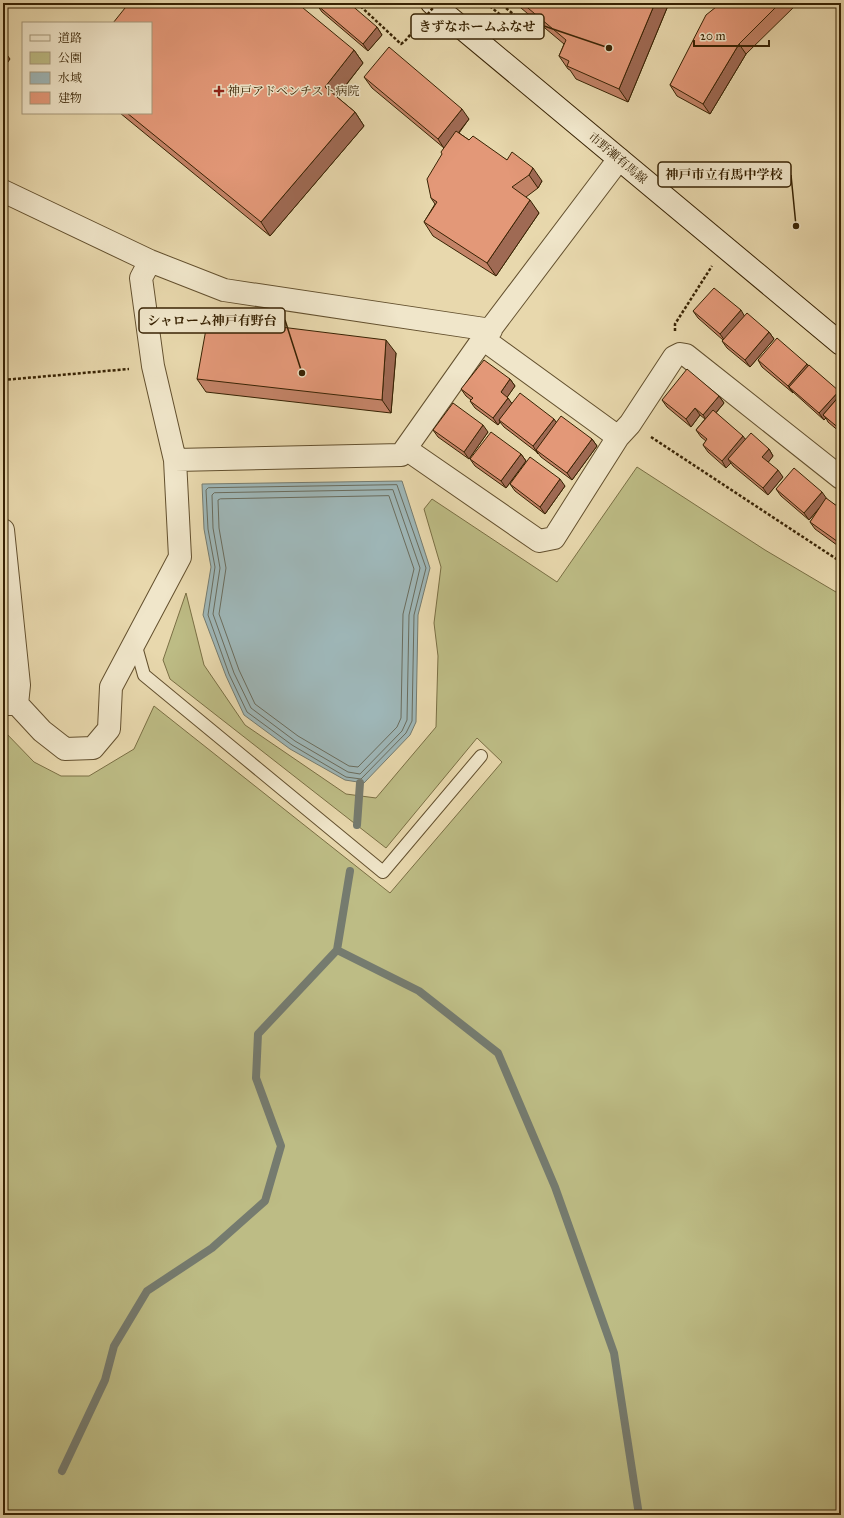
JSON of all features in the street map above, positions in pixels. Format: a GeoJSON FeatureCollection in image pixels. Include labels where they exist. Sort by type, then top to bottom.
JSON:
{"type":"FeatureCollection","features":[{"type":"Feature","properties":{"kind":"street","name":"市野瀬有馬線"},"geometry":{"type":"LineString","coordinates":[[432,3],[841,344]]}},
{"type":"Feature","properties":{"kind":"street"},"geometry":{"type":"LineString","coordinates":[[175,460],[401,455],[487,334],[619,159]]}},
{"type":"Feature","properties":{"kind":"street"},"geometry":{"type":"LineString","coordinates":[[3,191],[150,261],[224,290],[487,334],[624,431]]}},
{"type":"Feature","properties":{"kind":"street"},"geometry":{"type":"LineString","coordinates":[[3,530],[19,685],[10,704],[65,749],[93,748],[109,729],[111,687],[180,557],[175,460],[153,366],[141,278],[150,261]]}},
{"type":"Feature","properties":{"kind":"street"},"geometry":{"type":"LineString","coordinates":[[406,448],[539,541],[554,538],[674,357],[680,354],[686,355],[841,478]]}},
{"type":"Feature","properties":{"kind":"lane"},"geometry":{"type":"LineString","coordinates":[[135,642],[144,675],[383,872],[481,756]]}},
{"type":"Feature","properties":{"kind":"path"},"geometry":{"type":"LineString","coordinates":[[357,3],[401,44],[437,3]]}},
{"type":"Feature","properties":{"kind":"path"},"geometry":{"type":"LineString","coordinates":[[486,3],[526,36],[531,29],[500,3]]}},
{"type":"Feature","properties":{"kind":"path"},"geometry":{"type":"LineString","coordinates":[[675,324],[725,248]]}},
{"type":"Feature","properties":{"kind":"path"},"geometry":{"type":"LineString","coordinates":[[3,380],[123,370]]}},
{"type":"Feature","properties":{"kind":"path"},"geometry":{"type":"LineString","coordinates":[[624,431],[841,562]]}},
{"type":"Feature","properties":{"kind":"green space"},"geometry":{"type":"Polygon","coordinates":[[[637,467],[765,550],[841,595],[841,1515],[3,1515],[3,730],[34,762],[61,776],[89,776],[134,749],[154,706],[390,893],[502,762],[477,738],[386,848],[170,679],[163,660],[186,593],[204,665],[245,725],[346,794],[376,798],[436,727],[438,656],[434,623],[441,567],[424,509],[432,499],[557,582],[637,467]]]}},
{"type":"Feature","properties":{"kind":"water"},"geometry":{"type":"Polygon","coordinates":[[[402,481],[430,568],[418,615],[416,722],[410,735],[364,783],[345,780],[290,749],[244,715],[226,676],[203,615],[211,567],[204,529],[202,484],[402,481]]]}},
{"type":"Feature","properties":{"kind":"building"},"geometry":{"type":"Polygon","coordinates":[[[129,3],[297,3],[354,50],[325,87],[355,112],[261,222],[128,114],[152,114],[152,22],[114,22],[129,3]]]}},
{"type":"Feature","properties":{"kind":"building"},"geometry":{"type":"Polygon","coordinates":[[[319,3],[349,3],[377,27],[363,44],[317,5],[319,3]]]}},
{"type":"Feature","properties":{"kind":"building"},"geometry":{"type":"Polygon","coordinates":[[[522,3],[655,3],[619,89],[567,66],[569,61],[559,56],[566,40],[522,3]]]}},
{"type":"Feature","properties":{"kind":"building"},"geometry":{"type":"Polygon","coordinates":[[[713,3],[780,3],[739,44],[703,104],[670,85],[706,15],[716,7],[713,3]]]}},
{"type":"Feature","properties":{"kind":"building"},"geometry":{"type":"Polygon","coordinates":[[[389,47],[462,109],[438,139],[364,77],[389,47]]]}},
{"type":"Feature","properties":{"kind":"building"},"geometry":{"type":"Polygon","coordinates":[[[456,131],[469,140],[473,136],[507,160],[512,152],[533,168],[529,175],[512,187],[530,200],[487,263],[424,222],[437,202],[431,198],[427,179],[442,154],[441,152],[456,131]]]}},
{"type":"Feature","properties":{"kind":"building"},"geometry":{"type":"Polygon","coordinates":[[[714,288],[741,310],[720,334],[693,311],[714,288]]]}},
{"type":"Feature","properties":{"kind":"building"},"geometry":{"type":"Polygon","coordinates":[[[747,313],[769,332],[745,360],[722,341],[747,313]]]}},
{"type":"Feature","properties":{"kind":"building"},"geometry":{"type":"Polygon","coordinates":[[[208,318],[386,340],[382,400],[197,379],[208,318]]]}},
{"type":"Feature","properties":{"kind":"building"},"geometry":{"type":"Polygon","coordinates":[[[777,338],[807,364],[788,386],[758,360],[777,338]]]}},
{"type":"Feature","properties":{"kind":"building"},"geometry":{"type":"Polygon","coordinates":[[[484,360],[510,379],[501,392],[508,398],[493,418],[470,401],[473,398],[461,389],[484,360]]]}},
{"type":"Feature","properties":{"kind":"building"},"geometry":{"type":"Polygon","coordinates":[[[809,365],[839,391],[819,413],[789,387],[809,365]]]}},
{"type":"Feature","properties":{"kind":"building"},"geometry":{"type":"Polygon","coordinates":[[[687,369],[719,396],[703,415],[695,408],[686,419],[662,400],[687,369]]]}},
{"type":"Feature","properties":{"kind":"building"},"geometry":{"type":"Polygon","coordinates":[[[520,393],[554,419],[533,446],[499,420],[520,393]]]}},
{"type":"Feature","properties":{"kind":"building"},"geometry":{"type":"Polygon","coordinates":[[[841,394],[841,430],[823,415],[841,394]]]}},
{"type":"Feature","properties":{"kind":"building"},"geometry":{"type":"Polygon","coordinates":[[[453,403],[483,425],[464,452],[433,430],[453,403]]]}},
{"type":"Feature","properties":{"kind":"building"},"geometry":{"type":"Polygon","coordinates":[[[713,410],[743,436],[722,461],[703,445],[707,439],[696,430],[713,410]]]}},
{"type":"Feature","properties":{"kind":"building"},"geometry":{"type":"Polygon","coordinates":[[[561,416],[592,439],[567,473],[536,450],[561,416]]]}},
{"type":"Feature","properties":{"kind":"building"},"geometry":{"type":"Polygon","coordinates":[[[491,432],[521,454],[501,481],[470,459],[491,432]]]}},
{"type":"Feature","properties":{"kind":"building"},"geometry":{"type":"Polygon","coordinates":[[[751,433],[769,449],[762,457],[778,470],[763,488],[728,459],[751,433]]]}},
{"type":"Feature","properties":{"kind":"building"},"geometry":{"type":"Polygon","coordinates":[[[530,457],[560,479],[540,507],[510,484],[530,457]]]}},
{"type":"Feature","properties":{"kind":"building"},"geometry":{"type":"Polygon","coordinates":[[[794,468],[822,492],[804,513],[776,489],[794,468]]]}},
{"type":"Feature","properties":{"kind":"building"},"geometry":{"type":"Polygon","coordinates":[[[826,498],[841,509],[841,544],[810,522],[826,498]]]}},
{"type":"Feature","properties":{"kind":"waterway"},"geometry":{"type":"LineString","coordinates":[[357,825],[360,783]]}},
{"type":"Feature","properties":{"kind":"waterway"},"geometry":{"type":"LineString","coordinates":[[62,1471],[105,1380],[114,1346],[147,1291],[212,1248],[265,1201],[281,1146],[256,1078],[258,1034],[337,950],[350,871]]}},
{"type":"Feature","properties":{"kind":"waterway"},"geometry":{"type":"LineString","coordinates":[[337,950],[419,991],[498,1053],[555,1187],[614,1353],[639,1515]]}},
{"type":"Feature","properties":{"kind":"place","name":"きずなホームふなせ"},"geometry":{"type":"Point","coordinates":[609,48]}},
{"type":"Feature","properties":{"kind":"place","name":"神戸アドベンチスト病院"},"geometry":{"type":"Point","coordinates":[219,91]}},
{"type":"Feature","properties":{"kind":"place","name":"神戸市立有馬中学校"},"geometry":{"type":"Point","coordinates":[796,226]}},
{"type":"Feature","properties":{"kind":"place","name":"シャローム神戸有野台"},"geometry":{"type":"Point","coordinates":[302,373]}}]}
